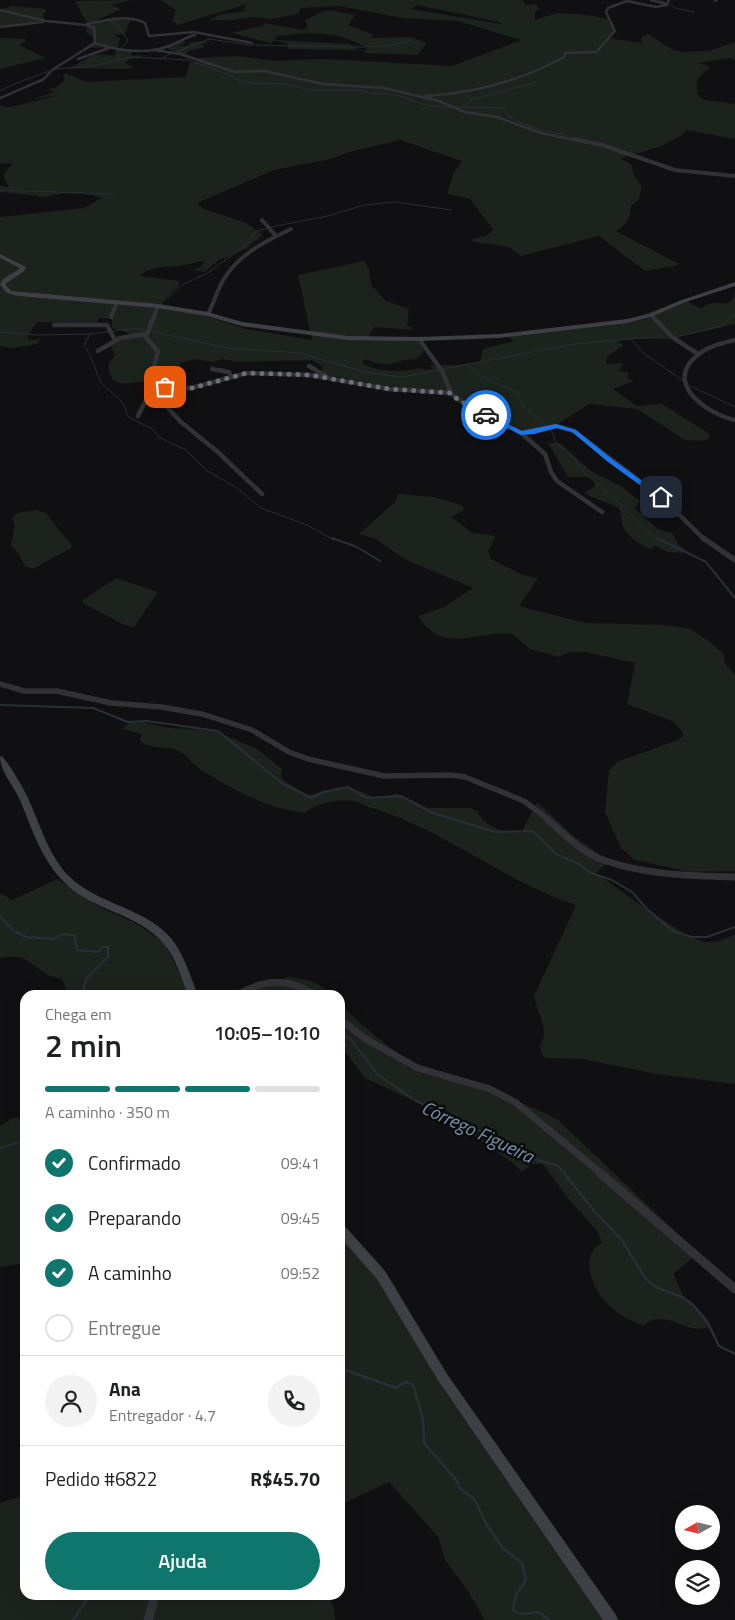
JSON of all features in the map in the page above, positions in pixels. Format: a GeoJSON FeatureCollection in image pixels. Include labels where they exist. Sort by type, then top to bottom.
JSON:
{"type":"FeatureCollection","features":[{"type":"Feature","properties":{"kind":"street"},"geometry":{"type":"LineString","coordinates":[[651,0],[667,5]]}},
{"type":"Feature","properties":{"kind":"street"},"geometry":{"type":"LineString","coordinates":[[667,5],[669,0]]}},
{"type":"Feature","properties":{"kind":"street"},"geometry":{"type":"LineString","coordinates":[[419,96],[478,91],[511,83],[534,74],[564,57],[565,53],[592,52],[601,49],[615,31],[606,12],[608,8],[627,1],[656,7],[667,5]]}},
{"type":"Feature","properties":{"kind":"street"},"geometry":{"type":"LineString","coordinates":[[0,10],[46,21],[86,24],[130,19],[144,22],[147,35],[149,36],[201,33],[252,43]]}},
{"type":"Feature","properties":{"kind":"street"},"geometry":{"type":"LineString","coordinates":[[0,27],[46,21]]}},
{"type":"Feature","properties":{"kind":"street"},"geometry":{"type":"LineString","coordinates":[[86,24],[95,31],[95,43]]}},
{"type":"Feature","properties":{"kind":"street"},"geometry":{"type":"LineString","coordinates":[[155,50],[201,33]]}},
{"type":"Feature","properties":{"kind":"street"},"geometry":{"type":"LineString","coordinates":[[66,63],[95,43],[133,50],[155,50],[180,54],[235,72],[270,72],[323,84],[373,86],[419,96],[464,112],[502,119],[541,133],[602,145],[675,170],[735,176]]}},
{"type":"Feature","properties":{"kind":"street"},"geometry":{"type":"LineString","coordinates":[[0,98],[44,80],[52,70],[66,63],[110,47]]}},
{"type":"Feature","properties":{"kind":"street"},"geometry":{"type":"LineString","coordinates":[[262,220],[276,236]]}},
{"type":"Feature","properties":{"kind":"street"},"geometry":{"type":"LineString","coordinates":[[208,314],[218,288],[230,267],[252,248],[291,230]]}},
{"type":"Feature","properties":{"kind":"street"},"geometry":{"type":"LineString","coordinates":[[0,256],[23,267],[22,270],[2,284],[9,292],[158,306],[208,314],[249,326],[348,338],[419,339],[518,334],[607,324],[651,315],[681,302],[735,284]]}},
{"type":"Feature","properties":{"kind":"street"},"geometry":{"type":"LineString","coordinates":[[111,317],[117,302]]}},
{"type":"Feature","properties":{"kind":"street"},"geometry":{"type":"LineString","coordinates":[[138,416],[150,388],[158,352],[148,342],[147,331],[158,306]]}},
{"type":"Feature","properties":{"kind":"street"},"geometry":{"type":"LineString","coordinates":[[651,315],[674,338],[698,354]]}},
{"type":"Feature","properties":{"kind":"street"},"geometry":{"type":"LineString","coordinates":[[54,325],[107,325],[110,327],[114,340]]}},
{"type":"Feature","properties":{"kind":"street"},"geometry":{"type":"LineString","coordinates":[[98,351],[114,340],[126,335],[147,331]]}},
{"type":"Feature","properties":{"kind":"street"},"geometry":{"type":"LineString","coordinates":[[419,339],[440,370],[451,393],[457,399],[521,433],[545,454],[551,472],[557,481],[602,512]]}},
{"type":"Feature","properties":{"kind":"street"},"geometry":{"type":"LineString","coordinates":[[735,340],[698,354],[684,374],[688,389],[706,410],[715,416],[735,420]]}},
{"type":"Feature","properties":{"kind":"street"},"geometry":{"type":"LineString","coordinates":[[309,366],[329,378]]}},
{"type":"Feature","properties":{"kind":"street"},"geometry":{"type":"LineString","coordinates":[[212,369],[229,372],[231,377]]}},
{"type":"Feature","properties":{"kind":"street"},"geometry":{"type":"LineString","coordinates":[[150,388],[192,388],[247,373],[310,375],[397,390],[451,393]]}},
{"type":"Feature","properties":{"kind":"street"},"geometry":{"type":"LineString","coordinates":[[150,388],[181,422],[219,453],[262,494]]}},
{"type":"Feature","properties":{"kind":"street"},"geometry":{"type":"LineString","coordinates":[[521,433],[534,432],[556,426],[574,431],[661,497],[699,536],[735,560]]}},
{"type":"Feature","properties":{"kind":"street"},"geometry":{"type":"LineString","coordinates":[[0,684],[24,691],[57,691],[111,704],[161,707],[202,714],[252,730],[289,752],[308,759],[376,774],[401,777],[451,775],[465,777],[524,801],[536,809],[575,844],[605,861],[675,876],[735,877]]}},
{"type":"Feature","properties":{"kind":"street"},"geometry":{"type":"LineString","coordinates":[[0,759],[21,793],[55,865],[69,882],[84,893],[154,928],[167,940],[177,956],[191,990]]}},
{"type":"Feature","properties":{"kind":"street"},"geometry":{"type":"LineString","coordinates":[[249,990],[266,982],[282,980],[302,985],[308,990]]}},
{"type":"Feature","properties":{"kind":"street"},"geometry":{"type":"LineString","coordinates":[[345,1023],[367,1040],[418,1068],[490,1088],[515,1102],[735,1289]]}},
{"type":"Feature","properties":{"kind":"street"},"geometry":{"type":"LineString","coordinates":[[345,1235],[381,1275],[443,1378],[611,1620]]}},
{"type":"Feature","properties":{"kind":"street"},"geometry":{"type":"LineString","coordinates":[[148,1620],[154,1600]]}},
{"type":"Feature","properties":{"kind":"shaded area"},"geometry":{"type":"Polygon","coordinates":[[[132,0],[111,5],[121,9],[95,21],[131,19],[125,34],[114,35],[120,38],[118,47],[84,48],[94,41],[93,37],[86,32],[87,23],[75,1],[132,0]]]}},
{"type":"Feature","properties":{"kind":"shaded area"},"geometry":{"type":"Polygon","coordinates":[[[161,0],[522,0],[526,5],[536,4],[540,9],[535,12],[535,20],[557,13],[588,15],[607,19],[615,31],[608,38],[642,43],[642,37],[648,34],[671,49],[683,52],[709,51],[735,42],[735,61],[731,58],[698,63],[710,67],[699,78],[697,94],[704,100],[735,104],[735,139],[686,130],[684,134],[659,147],[621,158],[632,165],[633,173],[642,187],[639,199],[631,206],[627,221],[616,231],[679,264],[675,266],[645,271],[599,236],[521,256],[509,247],[470,240],[486,236],[493,230],[470,199],[447,194],[453,174],[462,161],[400,140],[346,153],[331,159],[274,170],[197,203],[204,209],[246,223],[263,235],[246,249],[217,261],[205,272],[193,270],[199,268],[205,261],[202,261],[149,270],[140,276],[179,281],[179,286],[159,304],[177,307],[246,329],[312,340],[298,275],[364,261],[369,269],[371,285],[386,301],[409,309],[407,325],[414,330],[374,327],[368,337],[416,338],[424,351],[418,358],[392,363],[379,364],[366,359],[362,362],[367,366],[390,371],[420,368],[425,370],[433,369],[429,365],[456,365],[480,362],[483,349],[514,341],[507,336],[630,319],[681,301],[688,302],[701,309],[705,305],[712,303],[728,303],[731,301],[735,291],[735,324],[682,336],[618,340],[623,346],[612,353],[606,360],[606,364],[623,363],[619,371],[629,373],[627,378],[634,381],[613,389],[637,406],[662,404],[710,434],[709,438],[704,441],[685,440],[637,409],[589,404],[555,426],[523,432],[451,396],[393,390],[371,383],[320,374],[323,366],[311,360],[236,362],[223,359],[212,362],[194,359],[181,363],[178,370],[151,383],[118,383],[113,380],[108,365],[115,355],[111,346],[131,334],[112,328],[112,319],[99,318],[96,324],[37,322],[27,337],[30,340],[40,339],[37,344],[11,348],[0,346],[0,217],[84,208],[101,198],[92,195],[64,193],[40,198],[37,196],[0,192],[0,186],[9,187],[3,175],[12,164],[0,163],[0,106],[11,107],[59,95],[32,99],[54,92],[48,89],[55,88],[65,80],[63,75],[65,73],[86,82],[186,77],[190,63],[200,61],[198,58],[236,56],[276,61],[323,59],[452,66],[521,40],[458,21],[402,18],[339,6],[301,8],[298,14],[271,19],[253,17],[232,20],[210,20],[219,15],[246,11],[243,9],[247,4],[178,25],[172,21],[176,10],[161,0]],[[417,5],[411,9],[501,24],[499,22],[417,5]]]}},
{"type":"Feature","properties":{"kind":"shaded area"},"geometry":{"type":"Polygon","coordinates":[[[12,6],[47,9],[43,15],[44,21],[0,26],[0,10],[12,6]]]}},
{"type":"Feature","properties":{"kind":"shaded area"},"geometry":{"type":"Polygon","coordinates":[[[328,10],[355,15],[348,25],[374,35],[370,38],[411,37],[427,43],[417,55],[364,53],[367,47],[332,35],[312,33],[276,36],[276,40],[348,44],[359,50],[288,49],[288,44],[274,40],[276,41],[271,43],[231,33],[262,26],[264,23],[303,30],[308,27],[305,19],[328,10]]]}},
{"type":"Feature","properties":{"kind":"shaded area"},"geometry":{"type":"Polygon","coordinates":[[[0,38],[25,39],[26,41],[19,45],[46,58],[0,69],[0,38]]]}},
{"type":"Feature","properties":{"kind":"shaded area"},"geometry":{"type":"Polygon","coordinates":[[[179,40],[186,41],[184,44],[177,45],[187,46],[191,42],[211,41],[201,45],[206,47],[188,51],[188,53],[183,55],[165,47],[179,40]]]}},
{"type":"Feature","properties":{"kind":"shaded area"},"geometry":{"type":"Polygon","coordinates":[[[119,50],[131,52],[132,56],[141,55],[141,58],[129,59],[125,63],[134,68],[69,68],[94,55],[116,55],[119,50]]]}},
{"type":"Feature","properties":{"kind":"shaded area"},"geometry":{"type":"Polygon","coordinates":[[[548,443],[560,443],[591,471],[621,486],[638,499],[640,501],[635,508],[658,529],[672,533],[679,545],[689,553],[667,552],[655,546],[651,549],[634,540],[626,532],[622,524],[621,512],[617,507],[585,493],[595,486],[594,480],[587,477],[568,477],[548,443]]]}},
{"type":"Feature","properties":{"kind":"shaded area"},"geometry":{"type":"Polygon","coordinates":[[[398,494],[435,497],[463,506],[464,510],[451,517],[473,533],[496,536],[488,551],[491,559],[523,575],[538,578],[519,606],[586,623],[667,625],[691,629],[710,642],[724,655],[725,663],[735,675],[735,871],[691,872],[635,860],[621,848],[605,812],[609,770],[619,761],[678,740],[683,736],[683,732],[672,721],[627,704],[635,663],[586,652],[570,652],[559,657],[530,649],[512,634],[499,633],[461,639],[439,635],[428,628],[418,616],[444,607],[473,588],[406,560],[376,539],[359,534],[395,502],[398,494]]]}},
{"type":"Feature","properties":{"kind":"shaded area"},"geometry":{"type":"Polygon","coordinates":[[[36,510],[46,513],[73,547],[33,569],[25,566],[17,551],[11,546],[15,525],[12,519],[17,513],[36,510]]]}},
{"type":"Feature","properties":{"kind":"shaded area"},"geometry":{"type":"Polygon","coordinates":[[[116,578],[158,592],[134,627],[124,625],[83,603],[83,600],[116,578]]]}},
{"type":"Feature","properties":{"kind":"shaded area"},"geometry":{"type":"Polygon","coordinates":[[[142,722],[170,728],[215,731],[257,749],[282,769],[281,776],[283,780],[307,795],[350,787],[374,797],[397,794],[429,808],[470,808],[477,811],[490,826],[508,831],[522,831],[537,802],[571,834],[608,861],[596,873],[651,912],[683,932],[706,942],[714,942],[735,934],[735,1084],[656,1074],[583,1059],[545,1058],[540,1049],[544,1032],[534,996],[576,905],[524,883],[425,829],[357,802],[343,800],[328,802],[314,807],[305,813],[277,807],[250,797],[200,769],[179,751],[149,746],[140,740],[142,734],[122,729],[129,723],[142,722]]]}},
{"type":"Feature","properties":{"kind":"shaded area"},"geometry":{"type":"Polygon","coordinates":[[[57,879],[102,908],[139,925],[165,944],[188,990],[66,990],[61,980],[48,975],[24,959],[19,957],[0,958],[0,893],[12,900],[57,879]]]}},
{"type":"Feature","properties":{"kind":"shaded area"},"geometry":{"type":"Polygon","coordinates":[[[285,977],[298,978],[310,981],[327,990],[254,990],[285,980],[285,977]]]}},
{"type":"Feature","properties":{"kind":"shaded area"},"geometry":{"type":"Polygon","coordinates":[[[345,1008],[383,1042],[419,1066],[543,1112],[558,1120],[698,1253],[673,1274],[684,1297],[706,1317],[711,1326],[699,1329],[664,1319],[657,1319],[643,1326],[623,1316],[606,1302],[591,1276],[590,1257],[594,1249],[602,1243],[597,1231],[568,1198],[543,1164],[532,1164],[522,1172],[513,1163],[444,1115],[365,1078],[345,1052],[345,1008]]]}},
{"type":"Feature","properties":{"kind":"shaded area"},"geometry":{"type":"Polygon","coordinates":[[[20,1117],[20,1264],[0,1267],[0,1126],[12,1118],[20,1117]]]}},
{"type":"Feature","properties":{"kind":"shaded area"},"geometry":{"type":"Polygon","coordinates":[[[345,1241],[379,1281],[444,1390],[606,1620],[485,1620],[468,1591],[445,1560],[438,1537],[389,1482],[345,1503],[345,1241]]]}},
{"type":"Feature","properties":{"kind":"shaded area"},"geometry":{"type":"Polygon","coordinates":[[[20,1497],[20,1600],[330,1600],[334,1607],[335,1620],[0,1620],[0,1503],[20,1497]]]}},
{"type":"Feature","properties":{"kind":"waterway"},"geometry":{"type":"LineString","coordinates":[[658,0],[666,3]]}},
{"type":"Feature","properties":{"kind":"waterway"},"geometry":{"type":"LineString","coordinates":[[670,4],[675,8],[694,12]]}},
{"type":"Feature","properties":{"kind":"waterway"},"geometry":{"type":"LineString","coordinates":[[110,21],[118,25],[128,41],[121,48]]}},
{"type":"Feature","properties":{"kind":"waterway"},"geometry":{"type":"LineString","coordinates":[[176,52],[209,39],[249,45],[361,47],[386,46],[413,40]]}},
{"type":"Feature","properties":{"kind":"waterway"},"geometry":{"type":"LineString","coordinates":[[118,59],[116,51],[120,50]]}},
{"type":"Feature","properties":{"kind":"waterway"},"geometry":{"type":"LineString","coordinates":[[162,59],[172,53]]}},
{"type":"Feature","properties":{"kind":"waterway"},"geometry":{"type":"LineString","coordinates":[[54,69],[87,67],[131,57],[162,59]]}},
{"type":"Feature","properties":{"kind":"waterway"},"geometry":{"type":"LineString","coordinates":[[162,59],[188,60],[230,75],[237,80],[252,83],[285,84],[310,90],[364,90],[368,93],[396,95],[425,105],[452,108]]}},
{"type":"Feature","properties":{"kind":"waterway"},"geometry":{"type":"LineString","coordinates":[[0,91],[49,71]]}},
{"type":"Feature","properties":{"kind":"waterway"},"geometry":{"type":"LineString","coordinates":[[466,105],[470,100],[537,82]]}},
{"type":"Feature","properties":{"kind":"waterway"},"geometry":{"type":"LineString","coordinates":[[456,107],[503,108],[514,119],[531,127],[566,135]]}},
{"type":"Feature","properties":{"kind":"waterway"},"geometry":{"type":"LineString","coordinates":[[0,190],[114,194]]}},
{"type":"Feature","properties":{"kind":"waterway"},"geometry":{"type":"LineString","coordinates":[[271,227],[327,216],[365,205],[395,202],[452,210]]}},
{"type":"Feature","properties":{"kind":"waterway"},"geometry":{"type":"LineString","coordinates":[[160,304],[184,284],[208,273],[248,243],[255,232],[267,228]]}},
{"type":"Feature","properties":{"kind":"waterway"},"geometry":{"type":"LineString","coordinates":[[90,334],[135,328],[228,348],[300,353],[364,372],[402,377],[574,344],[640,338],[672,338],[722,326],[735,314]]}},
{"type":"Feature","properties":{"kind":"waterway"},"geometry":{"type":"LineString","coordinates":[[0,332],[38,335],[90,334]]}},
{"type":"Feature","properties":{"kind":"waterway"},"geometry":{"type":"LineString","coordinates":[[89,353],[84,345],[90,334]]}},
{"type":"Feature","properties":{"kind":"waterway"},"geometry":{"type":"LineString","coordinates":[[631,339],[643,353],[685,382]]}},
{"type":"Feature","properties":{"kind":"waterway"},"geometry":{"type":"LineString","coordinates":[[90,356],[101,382],[121,401],[127,416],[154,430],[158,437],[186,450],[206,470],[237,488],[261,508],[307,525],[334,540]]}},
{"type":"Feature","properties":{"kind":"waterway"},"geometry":{"type":"LineString","coordinates":[[466,365],[479,375],[518,393],[524,407],[546,426]]}},
{"type":"Feature","properties":{"kind":"waterway"},"geometry":{"type":"LineString","coordinates":[[691,386],[735,407]]}},
{"type":"Feature","properties":{"kind":"waterway"},"geometry":{"type":"LineString","coordinates":[[550,428],[557,444],[571,455],[586,474],[625,508],[640,525],[659,540]]}},
{"type":"Feature","properties":{"kind":"waterway"},"geometry":{"type":"LineString","coordinates":[[332,538],[357,547],[380,561]]}},
{"type":"Feature","properties":{"kind":"waterway"},"geometry":{"type":"LineString","coordinates":[[657,538],[706,562],[735,598]]}},
{"type":"Feature","properties":{"kind":"waterway"},"geometry":{"type":"LineString","coordinates":[[0,705],[93,708],[128,722],[147,721],[218,731],[282,783],[311,798],[323,792],[348,787],[367,798],[401,796],[430,812],[495,832],[533,831],[556,854],[579,864],[591,873],[612,880],[632,892],[647,909],[673,931],[692,937],[707,937],[735,927]]}},
{"type":"Feature","properties":{"kind":"waterway"},"geometry":{"type":"LineString","coordinates":[[0,917],[14,931],[26,937],[54,939],[62,934],[74,935],[77,950],[98,952],[103,947],[108,947],[108,957],[86,979],[83,990]]}},
{"type":"Feature","properties":{"kind":"waterway","name":"Córrego Figueira"},"geometry":{"type":"LineString","coordinates":[[345,1035],[353,1042],[377,1074],[416,1101],[473,1127],[521,1155],[558,1166],[565,1174]]}},
{"type":"Feature","properties":{"kind":"waterway"},"geometry":{"type":"LineString","coordinates":[[0,1148],[20,1142]]}},
{"type":"Feature","properties":{"kind":"waterway","name":"Córrego Figueira"},"geometry":{"type":"LineString","coordinates":[[564,1173],[594,1211],[622,1240],[645,1278],[656,1287],[684,1298],[693,1305],[708,1323],[719,1346],[735,1354]]}},
{"type":"Feature","properties":{"kind":"waterway"},"geometry":{"type":"LineString","coordinates":[[345,1370],[396,1388],[405,1382],[413,1385],[423,1419],[424,1443],[457,1481],[459,1487],[475,1500],[486,1524],[503,1548],[522,1563],[526,1580],[516,1595],[513,1610],[521,1614],[539,1612],[549,1620]]}},
{"type":"Feature","properties":{"kind":"waterway"},"geometry":{"type":"LineString","coordinates":[[73,1620],[87,1600]]}},
{"type":"Feature","properties":{"kind":"way so far"},"geometry":{"type":"LineString","coordinates":[[165,387],[187,389],[243,373],[310,375],[389,389],[451,393],[457,399],[486,415]]}},
{"type":"Feature","properties":{"kind":"route"},"geometry":{"type":"LineString","coordinates":[[486,415],[521,433],[534,432],[551,426],[568,428],[661,497]]}}]}
